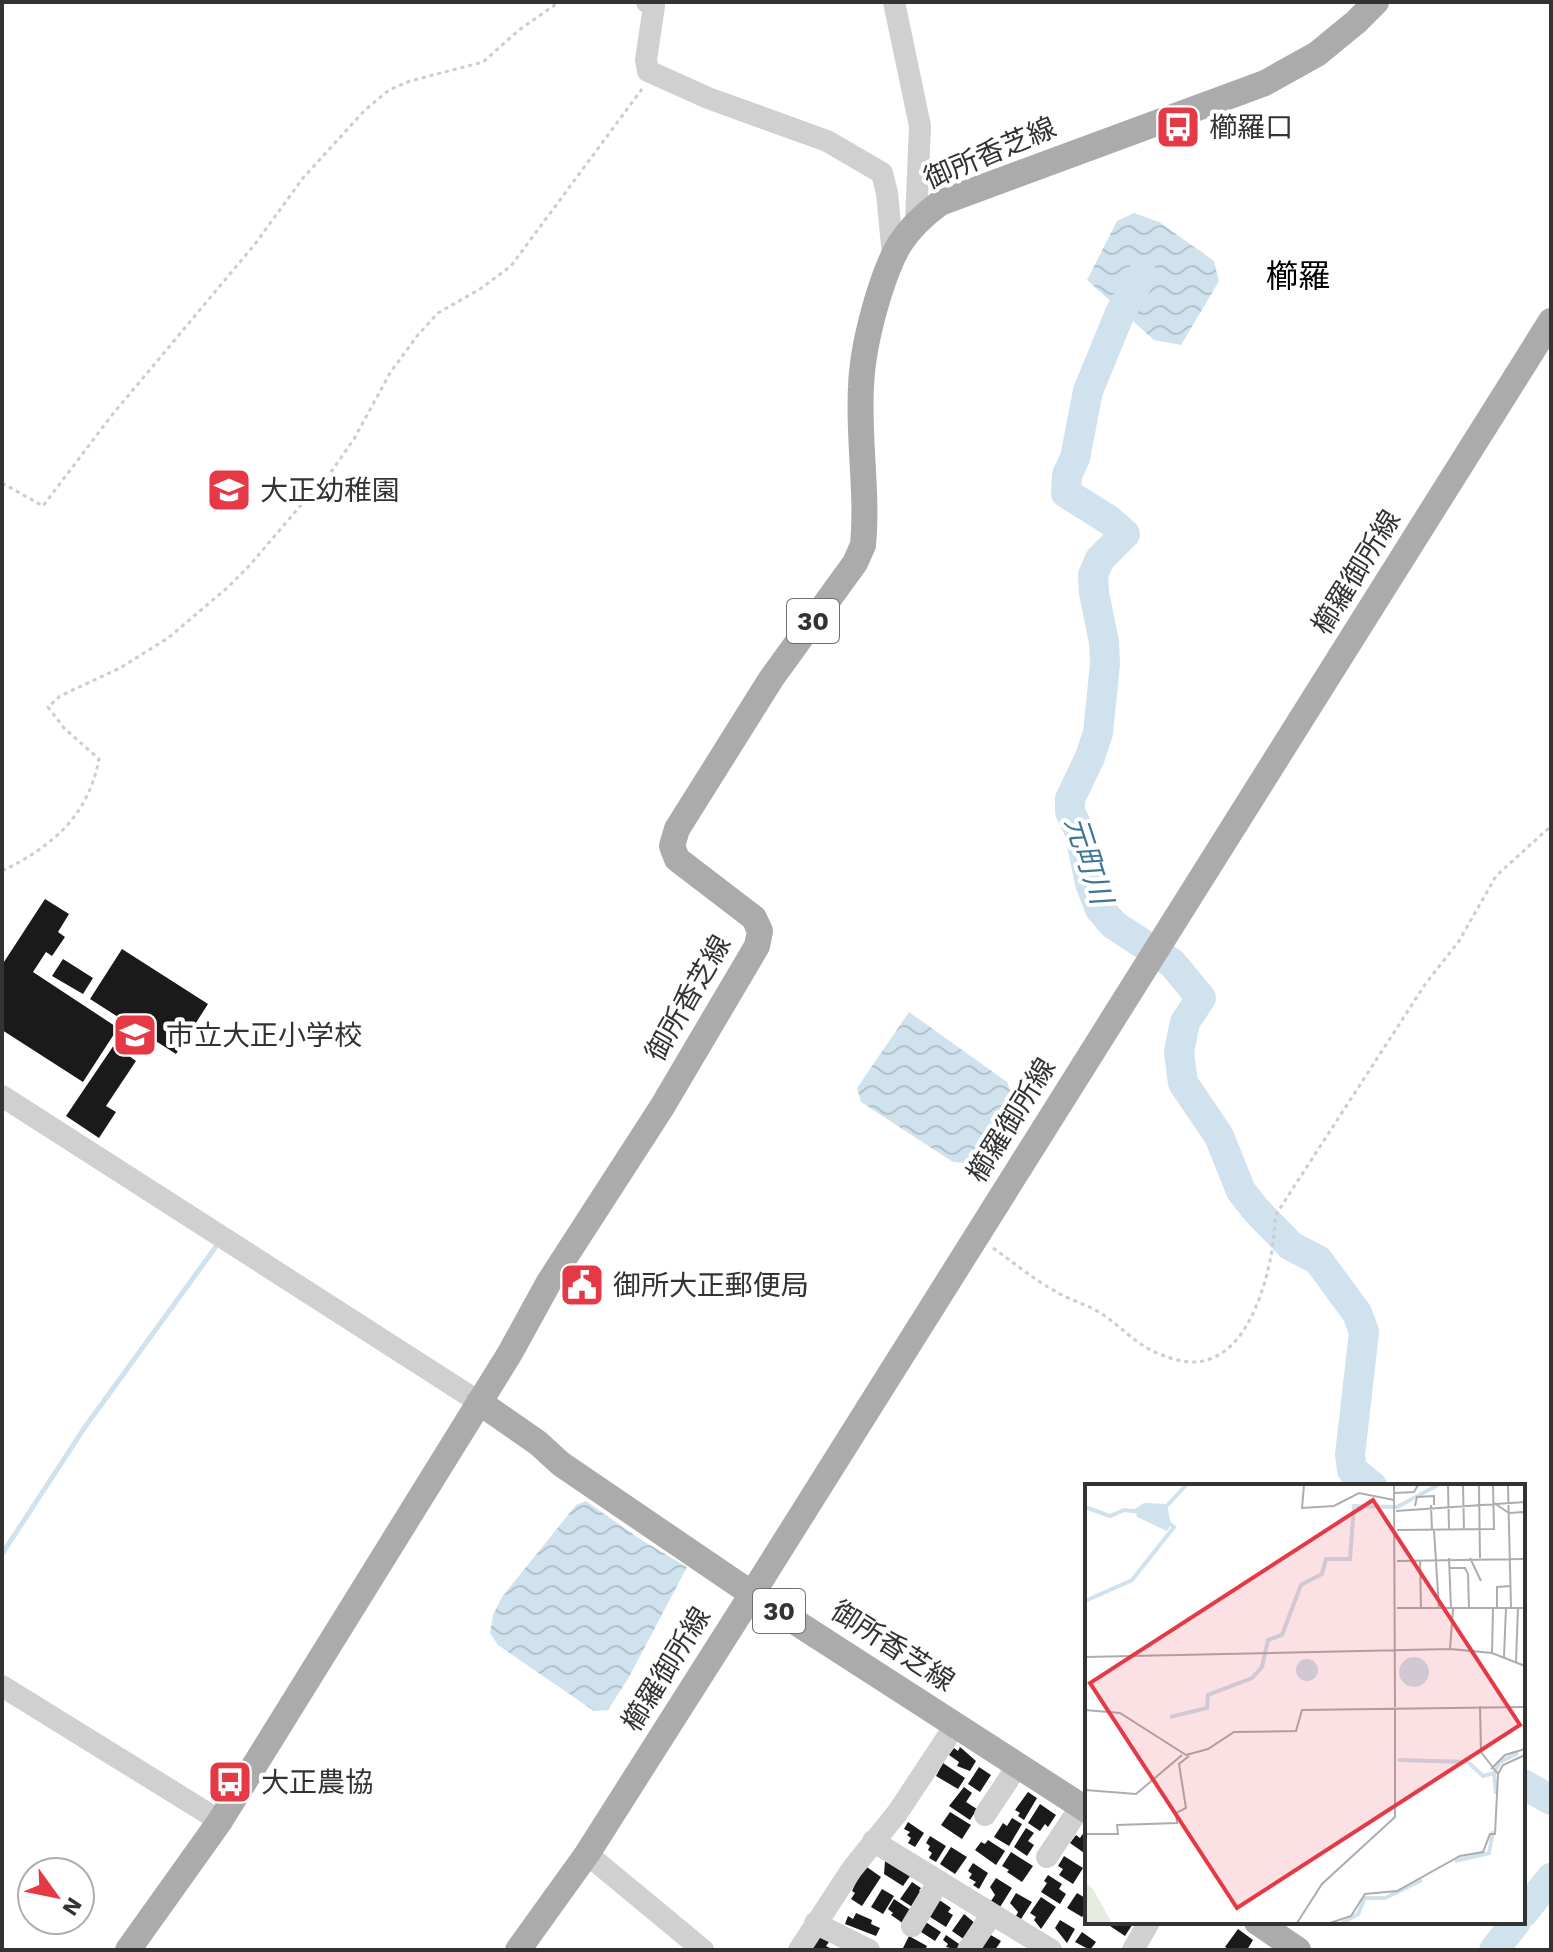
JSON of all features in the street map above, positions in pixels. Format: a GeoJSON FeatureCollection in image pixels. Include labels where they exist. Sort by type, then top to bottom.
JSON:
{"type":"FeatureCollection","features":[{"type":"Feature","properties":{"kind":"main road","name":"御所香芝線"},"geometry":{"type":"LineString","coordinates":[[1084,1808],[752,1594],[561,1464],[538,1443],[479,1402],[549,1282],[662,1107],[757,946],[760,931],[754,918],[677,859],[672,846],[677,829],[744,719],[855,563],[863,545],[860,390],[867,331],[893,256],[916,221],[940,203],[1265,83],[1317,54],[1376,2]]}},
{"type":"Feature","properties":{"kind":"main road","name":"櫛羅御所線"},"geometry":{"type":"LineString","coordinates":[[518,1950],[587,1854],[752,1594],[1551,321]]}},
{"type":"Feature","properties":{"kind":"main road"},"geometry":{"type":"LineString","coordinates":[[128,1950],[220,1821],[479,1402]]}},
{"type":"Feature","properties":{"kind":"main road"},"geometry":{"type":"LineString","coordinates":[[1260,1924],[1298,1950]]}},
{"type":"Feature","properties":{"kind":"street"},"geometry":{"type":"LineString","coordinates":[[647,2],[654,6],[646,60],[648,71],[708,98],[827,141],[882,173],[893,256]]}},
{"type":"Feature","properties":{"kind":"street"},"geometry":{"type":"LineString","coordinates":[[894,2],[920,126],[916,221]]}},
{"type":"Feature","properties":{"kind":"street"},"geometry":{"type":"LineString","coordinates":[[2,1096],[479,1402]]}},
{"type":"Feature","properties":{"kind":"street"},"geometry":{"type":"LineString","coordinates":[[2,1686],[220,1821]]}},
{"type":"Feature","properties":{"kind":"street"},"geometry":{"type":"LineString","coordinates":[[799,1950],[873,1841],[898,1812],[956,1724]]}},
{"type":"Feature","properties":{"kind":"street"},"geometry":{"type":"LineString","coordinates":[[985,1815],[1018,1765]]}},
{"type":"Feature","properties":{"kind":"street"},"geometry":{"type":"LineString","coordinates":[[1047,1857],[1084,1808]]}},
{"type":"Feature","properties":{"kind":"street"},"geometry":{"type":"LineString","coordinates":[[873,1841],[1051,1950]]}},
{"type":"Feature","properties":{"kind":"street"},"geometry":{"type":"LineString","coordinates":[[587,1854],[703,1950]]}},
{"type":"Feature","properties":{"kind":"street"},"geometry":{"type":"LineString","coordinates":[[912,1926],[939,1881]]}},
{"type":"Feature","properties":{"kind":"street"},"geometry":{"type":"LineString","coordinates":[[968,1950],[992,1914]]}},
{"type":"Feature","properties":{"kind":"street"},"geometry":{"type":"LineString","coordinates":[[815,1923],[869,1950]]}},
{"type":"Feature","properties":{"kind":"street"},"geometry":{"type":"LineString","coordinates":[[1133,1950],[1148,1924]]}},
{"type":"Feature","properties":{"kind":"path"},"geometry":{"type":"LineString","coordinates":[[2,483],[43,506],[112,415],[255,244],[303,178],[365,110],[389,90],[410,81],[483,62],[519,30],[559,2]]}},
{"type":"Feature","properties":{"kind":"path"},"geometry":{"type":"LineString","coordinates":[[2,871],[29,858],[71,823],[94,784],[99,759],[64,728],[48,707],[60,696],[120,668],[168,638],[250,565],[307,498],[322,485],[354,439],[390,373],[417,336],[438,313],[480,289],[511,266],[606,141],[645,85],[648,71]]}},
{"type":"Feature","properties":{"kind":"path"},"geometry":{"type":"LineString","coordinates":[[976,1236],[1055,1292],[1111,1321],[1146,1349],[1181,1361],[1213,1359],[1227,1348],[1252,1317],[1274,1241],[1275,1216],[1426,983],[1459,941],[1496,876],[1551,826]]}},
{"type":"Feature","properties":{"kind":"water"},"geometry":{"type":"Polygon","coordinates":[[[1134,213],[1159,222],[1214,261],[1219,281],[1181,345],[1154,340],[1087,280],[1117,221],[1134,213]]]}},
{"type":"Feature","properties":{"kind":"water"},"geometry":{"type":"Polygon","coordinates":[[[909,1012],[1007,1082],[1011,1092],[1008,1105],[966,1163],[953,1162],[861,1102],[857,1088],[909,1012]]]}},
{"type":"Feature","properties":{"kind":"water"},"geometry":{"type":"Polygon","coordinates":[[[586,1501],[687,1567],[629,1677],[608,1710],[594,1711],[498,1645],[490,1633],[493,1615],[502,1597],[576,1505],[586,1501]]]}},
{"type":"Feature","properties":{"kind":"building"},"geometry":{"type":"Polygon","coordinates":[[[45,899],[69,914],[58,932],[65,937],[52,956],[46,952],[33,972],[118,1028],[83,1082],[2,1030],[2,965],[45,899]]]}},
{"type":"Feature","properties":{"kind":"building"},"geometry":{"type":"Polygon","coordinates":[[[122,949],[208,1004],[176,1054],[90,999],[122,949]]]}},
{"type":"Feature","properties":{"kind":"building"},"geometry":{"type":"Polygon","coordinates":[[[63,959],[93,978],[83,994],[52,976],[63,959]]]}},
{"type":"Feature","properties":{"kind":"building"},"geometry":{"type":"Polygon","coordinates":[[[114,1045],[136,1061],[106,1106],[116,1112],[99,1138],[66,1116],[114,1045]]]}},
{"type":"Feature","properties":{"kind":"building"},"geometry":{"type":"Polygon","coordinates":[[[960,1747],[976,1761],[970,1771],[957,1766],[959,1762],[949,1755],[954,1748],[958,1751],[960,1747]]]}},
{"type":"Feature","properties":{"kind":"building"},"geometry":{"type":"Polygon","coordinates":[[[943,1763],[965,1778],[958,1789],[936,1776],[943,1763]]]}},
{"type":"Feature","properties":{"kind":"building"},"geometry":{"type":"Polygon","coordinates":[[[979,1767],[991,1775],[980,1792],[968,1784],[979,1767]]]}},
{"type":"Feature","properties":{"kind":"building"},"geometry":{"type":"Polygon","coordinates":[[[964,1787],[972,1793],[966,1802],[977,1809],[970,1820],[949,1806],[964,1787]]]}},
{"type":"Feature","properties":{"kind":"building"},"geometry":{"type":"Polygon","coordinates":[[[1028,1792],[1037,1798],[1024,1820],[1015,1810],[1028,1792]]]}},
{"type":"Feature","properties":{"kind":"building"},"geometry":{"type":"Polygon","coordinates":[[[1040,1804],[1056,1815],[1048,1827],[1045,1824],[1040,1831],[1028,1823],[1040,1804]]]}},
{"type":"Feature","properties":{"kind":"building"},"geometry":{"type":"Polygon","coordinates":[[[950,1812],[971,1825],[962,1839],[941,1825],[950,1812]]]}},
{"type":"Feature","properties":{"kind":"building"},"geometry":{"type":"Polygon","coordinates":[[[1012,1818],[1022,1824],[1009,1846],[994,1837],[1003,1823],[1007,1826],[1012,1818]]]}},
{"type":"Feature","properties":{"kind":"building"},"geometry":{"type":"Polygon","coordinates":[[[908,1822],[924,1833],[915,1847],[908,1843],[911,1838],[907,1835],[910,1832],[904,1829],[908,1822]]]}},
{"type":"Feature","properties":{"kind":"building"},"geometry":{"type":"Polygon","coordinates":[[[1026,1828],[1034,1833],[1028,1841],[1034,1845],[1027,1856],[1014,1847],[1026,1828]]]}},
{"type":"Feature","properties":{"kind":"building"},"geometry":{"type":"Polygon","coordinates":[[[1085,1831],[1085,1854],[1070,1843],[1076,1835],[1080,1838],[1085,1831]]]}},
{"type":"Feature","properties":{"kind":"building"},"geometry":{"type":"Polygon","coordinates":[[[930,1836],[946,1846],[936,1862],[929,1858],[932,1853],[926,1843],[930,1836]]]}},
{"type":"Feature","properties":{"kind":"building"},"geometry":{"type":"Polygon","coordinates":[[[988,1840],[1005,1851],[996,1865],[975,1850],[981,1842],[985,1844],[988,1840]]]}},
{"type":"Feature","properties":{"kind":"building"},"geometry":{"type":"Polygon","coordinates":[[[951,1847],[967,1857],[955,1874],[940,1864],[951,1847]]]}},
{"type":"Feature","properties":{"kind":"building"},"geometry":{"type":"Polygon","coordinates":[[[1011,1852],[1033,1866],[1022,1882],[1002,1866],[1011,1852]]]}},
{"type":"Feature","properties":{"kind":"building"},"geometry":{"type":"Polygon","coordinates":[[[1064,1856],[1083,1868],[1073,1884],[1059,1875],[1063,1869],[1058,1866],[1064,1856]]]}},
{"type":"Feature","properties":{"kind":"building"},"geometry":{"type":"Polygon","coordinates":[[[885,1861],[910,1876],[903,1886],[884,1874],[885,1861]]]}},
{"type":"Feature","properties":{"kind":"building"},"geometry":{"type":"Polygon","coordinates":[[[973,1863],[988,1873],[979,1889],[973,1885],[976,1882],[969,1878],[972,1874],[968,1871],[973,1863]]]}},
{"type":"Feature","properties":{"kind":"building"},"geometry":{"type":"Polygon","coordinates":[[[864,1865],[881,1877],[862,1906],[851,1899],[864,1865]]]}},
{"type":"Feature","properties":{"kind":"building"},"geometry":{"type":"Polygon","coordinates":[[[1048,1875],[1062,1884],[1059,1889],[1066,1894],[1060,1904],[1041,1892],[1048,1875]]]}},
{"type":"Feature","properties":{"kind":"building"},"geometry":{"type":"Polygon","coordinates":[[[996,1878],[1012,1888],[1000,1907],[991,1901],[995,1895],[990,1887],[996,1878]]]}},
{"type":"Feature","properties":{"kind":"building"},"geometry":{"type":"Polygon","coordinates":[[[912,1882],[921,1888],[919,1891],[923,1894],[914,1908],[900,1899],[912,1882]]]}},
{"type":"Feature","properties":{"kind":"building"},"geometry":{"type":"Polygon","coordinates":[[[882,1889],[894,1896],[883,1914],[871,1907],[882,1889]]]}},
{"type":"Feature","properties":{"kind":"building"},"geometry":{"type":"Polygon","coordinates":[[[1016,1893],[1032,1902],[1021,1919],[1016,1916],[1018,1912],[1010,1903],[1016,1893]]]}},
{"type":"Feature","properties":{"kind":"building"},"geometry":{"type":"Polygon","coordinates":[[[1077,1893],[1085,1898],[1082,1917],[1067,1908],[1077,1893]]]}},
{"type":"Feature","properties":{"kind":"building"},"geometry":{"type":"Polygon","coordinates":[[[1041,1897],[1056,1907],[1041,1929],[1034,1920],[1036,1917],[1030,1913],[1041,1897]]]}},
{"type":"Feature","properties":{"kind":"building"},"geometry":{"type":"Polygon","coordinates":[[[894,1899],[912,1911],[904,1924],[888,1909],[894,1899]]]}},
{"type":"Feature","properties":{"kind":"building"},"geometry":{"type":"Polygon","coordinates":[[[938,1899],[951,1908],[948,1912],[953,1915],[946,1927],[927,1915],[938,1899]]]}},
{"type":"Feature","properties":{"kind":"building"},"geometry":{"type":"Polygon","coordinates":[[[856,1913],[872,1920],[871,1924],[880,1928],[876,1936],[845,1924],[848,1916],[853,1919],[856,1913]]]}},
{"type":"Feature","properties":{"kind":"building"},"geometry":{"type":"Polygon","coordinates":[[[964,1914],[976,1924],[965,1940],[952,1931],[964,1914]]]}},
{"type":"Feature","properties":{"kind":"building"},"geometry":{"type":"Polygon","coordinates":[[[1060,1920],[1075,1929],[1067,1943],[1055,1928],[1060,1920]]]}},
{"type":"Feature","properties":{"kind":"building"},"geometry":{"type":"Polygon","coordinates":[[[924,1921],[941,1932],[935,1941],[918,1930],[924,1921]]]}},
{"type":"Feature","properties":{"kind":"building"},"geometry":{"type":"Polygon","coordinates":[[[1107,1924],[1133,1924],[1125,1936],[1107,1924]]]}},
{"type":"Feature","properties":{"kind":"building"},"geometry":{"type":"Polygon","coordinates":[[[1238,1929],[1253,1940],[1247,1950],[1225,1947],[1238,1929]]]}},
{"type":"Feature","properties":{"kind":"building"},"geometry":{"type":"Polygon","coordinates":[[[1082,1932],[1096,1942],[1090,1950],[1075,1942],[1082,1932]]]}},
{"type":"Feature","properties":{"kind":"building"},"geometry":{"type":"Polygon","coordinates":[[[989,1934],[1001,1941],[995,1950],[979,1950],[989,1934]]]}},
{"type":"Feature","properties":{"kind":"building"},"geometry":{"type":"Polygon","coordinates":[[[946,1935],[962,1946],[959,1950],[946,1947],[948,1944],[943,1940],[946,1935]]]}},
{"type":"Feature","properties":{"kind":"building"},"geometry":{"type":"Polygon","coordinates":[[[909,1936],[927,1946],[925,1950],[902,1950],[909,1936]]]}},
{"type":"Feature","properties":{"kind":"building"},"geometry":{"type":"Polygon","coordinates":[[[819,1937],[829,1942],[826,1946],[834,1950],[811,1950],[819,1937]]]}},
{"type":"Feature","properties":{"kind":"waterway","name":"元町川"},"geometry":{"type":"LineString","coordinates":[[1142,275],[1120,313],[1088,391],[1075,458],[1067,475],[1066,493],[1125,534],[1100,559],[1093,575],[1105,664],[1098,733],[1070,799],[1070,812],[1079,830],[1090,883],[1100,909],[1114,925],[1172,963],[1201,998],[1185,1022],[1179,1052],[1183,1083],[1219,1136],[1241,1191],[1291,1246],[1318,1260],[1357,1313],[1364,1332],[1350,1455],[1352,1470],[1370,1484]]}},
{"type":"Feature","properties":{"kind":"waterway"},"geometry":{"type":"LineString","coordinates":[[2,1554],[85,1427],[215,1248]]}},
{"type":"Feature","properties":{"kind":"waterway","name":"元町川"},"geometry":{"type":"LineString","coordinates":[[1525,1785],[1551,1800]]}},
{"type":"Feature","properties":{"kind":"waterway","name":"元町川"},"geometry":{"type":"LineString","coordinates":[[1525,1910],[1551,1878]]}},
{"type":"Feature","properties":{"kind":"waterway","name":"元町川"},"geometry":{"type":"LineString","coordinates":[[1494,1950],[1514,1924]]}},
{"type":"Feature","properties":{"kind":"place","name":"櫛羅口"},"geometry":{"type":"Point","coordinates":[1178,127]}},
{"type":"Feature","properties":{"kind":"place","name":"大正幼稚園"},"geometry":{"type":"Point","coordinates":[229,490]}},
{"type":"Feature","properties":{"kind":"place","name":"市立大正小学校"},"geometry":{"type":"Point","coordinates":[135,1035]}},
{"type":"Feature","properties":{"kind":"place","name":"御所大正郵便局"},"geometry":{"type":"Point","coordinates":[582,1285]}},
{"type":"Feature","properties":{"kind":"place","name":"大正農協"},"geometry":{"type":"Point","coordinates":[230,1782]}},
{"type":"Feature","properties":{"kind":"district","name":"櫛羅"},"geometry":{"type":"Point","coordinates":[1298,276]}}]}
